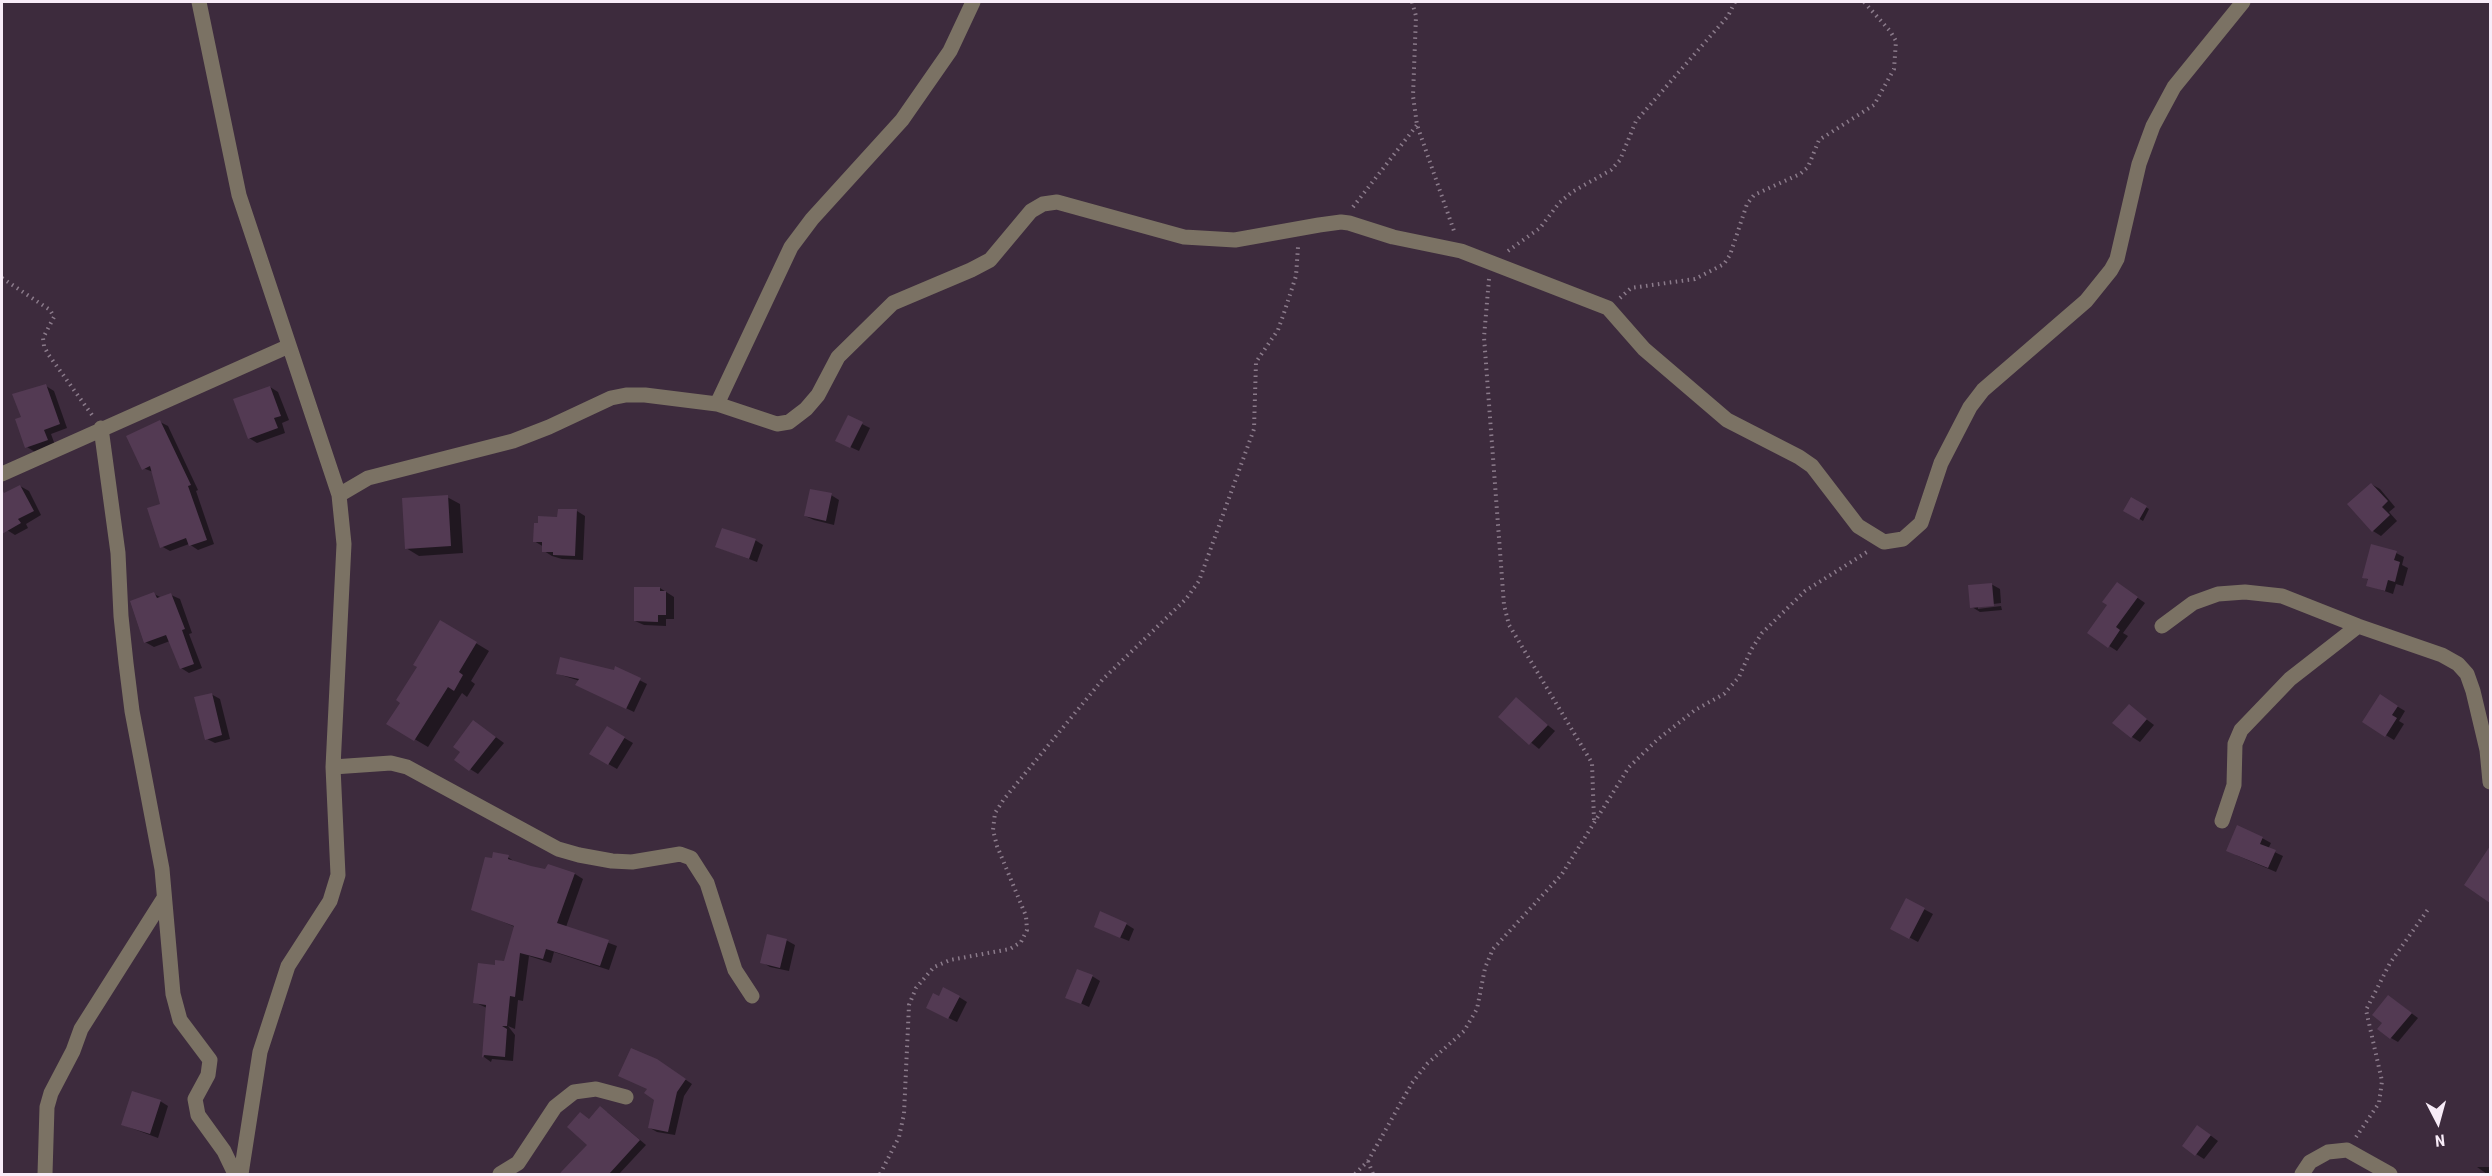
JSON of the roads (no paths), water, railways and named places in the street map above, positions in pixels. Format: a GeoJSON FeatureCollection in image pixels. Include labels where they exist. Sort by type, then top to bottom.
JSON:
{"type":"FeatureCollection","features":[{"type":"Feature","properties":{"kind":"street"},"geometry":{"type":"LineString","coordinates":[[199,2],[239,195],[339,495],[344,544],[333,767],[339,875],[330,902],[288,966],[260,1052],[242,1174]]}},
{"type":"Feature","properties":{"kind":"street"},"geometry":{"type":"LineString","coordinates":[[717,404],[791,247],[812,219],[902,120],[950,51],[973,2]]}},
{"type":"Feature","properties":{"kind":"street"},"geometry":{"type":"LineString","coordinates":[[339,495],[383,472],[513,441],[611,398],[645,395],[717,404],[777,424],[789,422],[806,409],[818,395],[838,357],[893,303],[990,260],[1031,211],[1043,204],[1057,202],[1184,237],[1235,240],[1341,222],[1394,237],[1461,251],[1491,261],[1608,308],[1644,349],[1727,420],[1812,466],[1858,526],[1884,542],[1903,539],[1922,523],[1941,463],[1970,407],[1983,390],[2086,301],[2111,270],[2117,259],[2139,164],[2153,126],[2174,87],[2243,2]]}},
{"type":"Feature","properties":{"kind":"street"},"geometry":{"type":"LineString","coordinates":[[2,474],[289,346]]}},
{"type":"Feature","properties":{"kind":"street"},"geometry":{"type":"LineString","coordinates":[[101,428],[118,553],[121,616],[128,681],[162,869],[176,1009],[185,1028],[210,1060],[208,1075],[195,1099],[198,1115],[224,1151],[235,1174]]}},
{"type":"Feature","properties":{"kind":"street"},"geometry":{"type":"LineString","coordinates":[[2162,626],[2193,603],[2218,594],[2245,592],[2282,596],[2358,626],[2442,655],[2458,664],[2467,674],[2487,750],[2490,782]]}},
{"type":"Feature","properties":{"kind":"street"},"geometry":{"type":"LineString","coordinates":[[2222,820],[2234,784],[2235,744],[2241,730],[2290,679],[2358,626]]}},
{"type":"Feature","properties":{"kind":"street"},"geometry":{"type":"LineString","coordinates":[[333,767],[391,763],[407,767],[558,849],[579,855],[632,862],[680,854],[691,858],[707,883],[735,970],[752,996]]}},
{"type":"Feature","properties":{"kind":"street"},"geometry":{"type":"LineString","coordinates":[[45,1174],[47,1107],[51,1093],[73,1051],[81,1029],[164,898]]}},
{"type":"Feature","properties":{"kind":"street"},"geometry":{"type":"LineString","coordinates":[[500,1174],[518,1163],[555,1107],[574,1092],[596,1089],[626,1096]]}},
{"type":"Feature","properties":{"kind":"street"},"geometry":{"type":"LineString","coordinates":[[2302,1174],[2310,1162],[2328,1152],[2347,1150],[2390,1174]]}}]}
